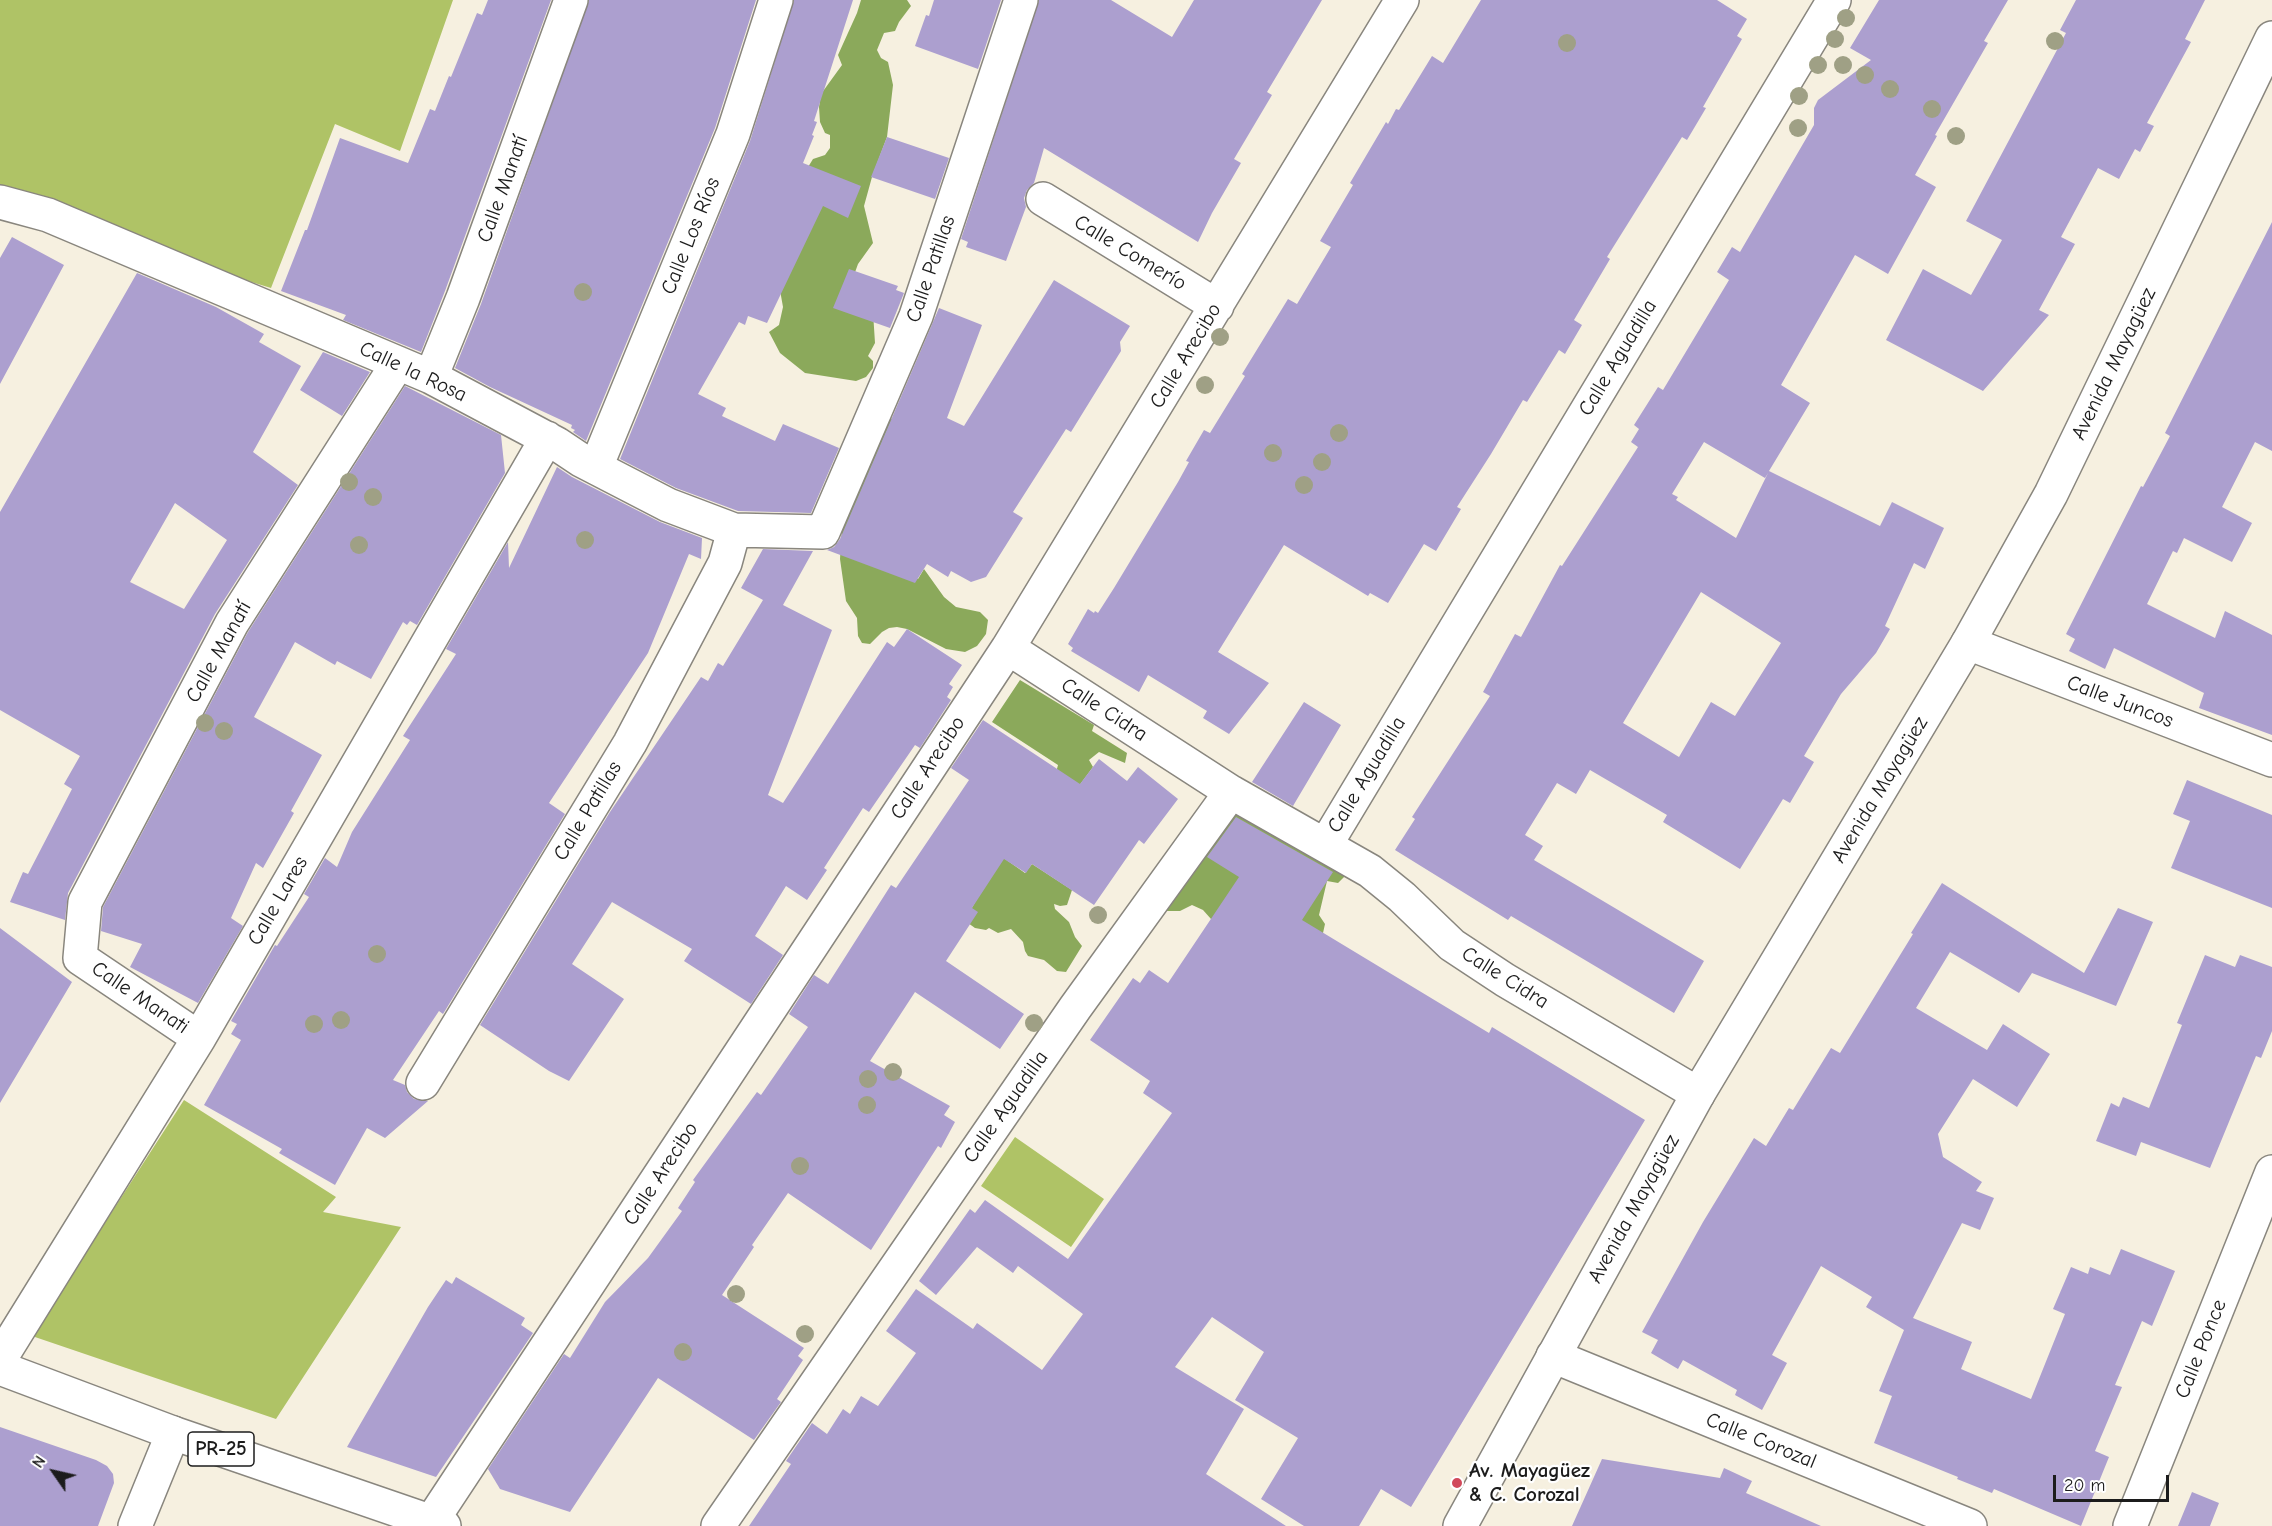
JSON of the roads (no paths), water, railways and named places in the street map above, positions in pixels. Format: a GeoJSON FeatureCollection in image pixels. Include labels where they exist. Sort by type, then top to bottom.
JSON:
{"type":"FeatureCollection","features":[{"type":"Feature","properties":{"kind":"street","name":"Calle Manatí"},"geometry":{"type":"LineString","coordinates":[[431,377],[463,298],[571,0]]}},
{"type":"Feature","properties":{"kind":"street","name":"Calle Los Ríos"},"geometry":{"type":"LineString","coordinates":[[596,468],[733,134],[776,0]]}},
{"type":"Feature","properties":{"kind":"street","name":"Calle Patillas"},"geometry":{"type":"LineString","coordinates":[[823,532],[916,316],[1021,0]]}},
{"type":"Feature","properties":{"kind":"street","name":"Calle Arecibo"},"geometry":{"type":"LineString","coordinates":[[437,1524],[1008,648],[1402,0]]}},
{"type":"Feature","properties":{"kind":"street","name":"Calle Aguadilla"},"geometry":{"type":"LineString","coordinates":[[718,1526],[1069,1016],[1231,792],[1326,844],[1834,0]]}},
{"type":"Feature","properties":{"kind":"street","name":"Avenida Mayagüez"},"geometry":{"type":"LineString","coordinates":[[1460,1526],[1698,1094],[1968,643],[2052,494],[2272,38]]}},
{"type":"Feature","properties":{"kind":"street","name":"Calle Comerío"},"geometry":{"type":"LineString","coordinates":[[1043,199],[1217,306]]}},
{"type":"Feature","properties":{"kind":"street","name":"Calle la Rosa"},"geometry":{"type":"LineString","coordinates":[[3,209],[48,215],[431,377],[668,505],[734,530],[823,532]]}},
{"type":"Feature","properties":{"kind":"street","name":"Calle Manatí"},"geometry":{"type":"LineString","coordinates":[[80,958],[85,902],[232,623],[399,363]]}},
{"type":"Feature","properties":{"kind":"street","name":"Calle Lares"},"geometry":{"type":"LineString","coordinates":[[0,1359],[199,1038],[547,438]]}},
{"type":"Feature","properties":{"kind":"street","name":"Calle Patillas"},"geometry":{"type":"LineString","coordinates":[[423,1083],[630,743],[725,563],[734,530]]}},
{"type":"Feature","properties":{"kind":"street","name":"Calle Juncos"},"geometry":{"type":"LineString","coordinates":[[1968,643],[2272,760]]}},
{"type":"Feature","properties":{"kind":"street","name":"Calle Cidra"},"geometry":{"type":"LineString","coordinates":[[1008,648],[1231,792]]}},
{"type":"Feature","properties":{"kind":"street","name":"Calle Cidra"},"geometry":{"type":"LineString","coordinates":[[1326,844],[1387,883],[1458,949],[1505,980],[1698,1094]]}},
{"type":"Feature","properties":{"kind":"street","name":"Calle Manati"},"geometry":{"type":"LineString","coordinates":[[80,958],[199,1038]]}},
{"type":"Feature","properties":{"kind":"street","name":"Calle Ponce"},"geometry":{"type":"LineString","coordinates":[[2130,1526],[2272,1172]]}},
{"type":"Feature","properties":{"kind":"street","name":"Calle Corozal"},"geometry":{"type":"LineString","coordinates":[[1553,1356],[1970,1526]]}},
{"type":"Feature","properties":{"kind":"street","name":"PR-25"},"geometry":{"type":"LineString","coordinates":[[0,1368],[173,1433],[437,1524]]}},
{"type":"Feature","properties":{"kind":"street"},"geometry":{"type":"LineString","coordinates":[[135,1526],[173,1433]]}},
{"type":"Feature","properties":{"kind":"place","name":"Av. Mayagüez & C. Corozal"},"geometry":{"type":"Point","coordinates":[1457,1483]}}]}
